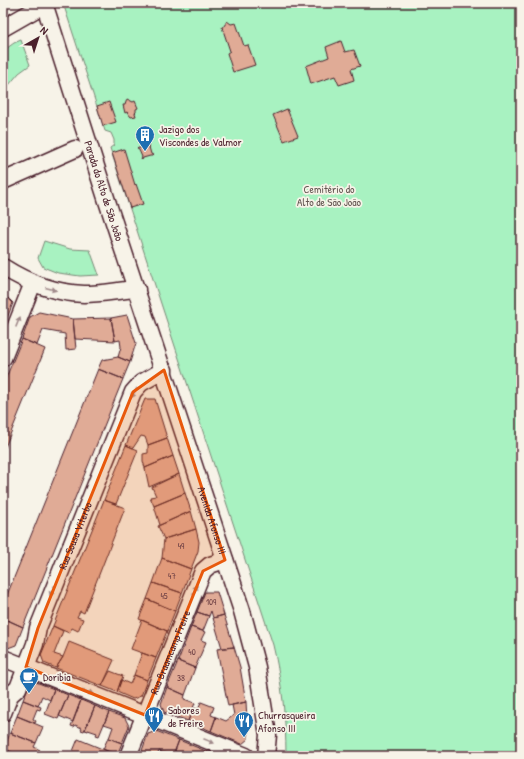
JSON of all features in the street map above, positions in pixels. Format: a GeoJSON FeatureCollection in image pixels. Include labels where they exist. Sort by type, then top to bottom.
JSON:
{"type":"FeatureCollection","features":[{"type":"Feature","properties":{"kind":"street","name":"Parada do Alto de São João"},"geometry":{"type":"LineString","coordinates":[[3,28],[44,4],[107,201],[137,289]]}},
{"type":"Feature","properties":{"kind":"street","name":"Parada do Alto de São João"},"geometry":{"type":"LineString","coordinates":[[3,181],[75,150]]}},
{"type":"Feature","properties":{"kind":"street"},"geometry":{"type":"LineString","coordinates":[[3,267],[22,279],[53,290],[85,294],[137,289]]}},
{"type":"Feature","properties":{"kind":"street"},"geometry":{"type":"LineString","coordinates":[[3,358],[33,283]]}},
{"type":"Feature","properties":{"kind":"street","name":"Avenida Afonso III"},"geometry":{"type":"LineString","coordinates":[[137,289],[242,611],[257,667],[268,735],[266,756]]}},
{"type":"Feature","properties":{"kind":"street","name":"Rua Sousa Viterbo"},"geometry":{"type":"LineString","coordinates":[[3,713],[10,695],[18,688],[35,644],[38,628],[133,392],[141,383],[164,370]]}},
{"type":"Feature","properties":{"kind":"street","name":"Rua Braamcamp Freire"},"geometry":{"type":"LineString","coordinates":[[128,756],[203,570],[210,565],[225,560]]}},
{"type":"Feature","properties":{"kind":"street"},"geometry":{"type":"LineString","coordinates":[[3,658],[246,756]]}},
{"type":"Feature","properties":{"kind":"highlighted area"},"geometry":{"type":"Polygon","coordinates":[[[164,370],[225,560],[203,571],[145,715],[26,667],[38,628],[133,392],[164,370]]]}},
{"type":"Feature","properties":{"kind":"green space","name":"Cemitério do Alto de São João"},"geometry":{"type":"Polygon","coordinates":[[[63,3],[521,3],[521,756],[286,756],[283,700],[273,645],[110,148],[114,145],[114,140],[111,133],[105,131],[63,3]]]}},
{"type":"Feature","properties":{"kind":"green space"},"geometry":{"type":"Polygon","coordinates":[[[21,40],[30,65],[19,73],[3,92],[3,51],[21,40]]]}},
{"type":"Feature","properties":{"kind":"green space"},"geometry":{"type":"Polygon","coordinates":[[[44,241],[70,249],[90,250],[99,275],[80,276],[58,273],[43,267],[38,258],[44,241]]]}},
{"type":"Feature","properties":{"kind":"building"},"geometry":{"type":"Polygon","coordinates":[[[227,21],[231,24],[236,23],[244,46],[248,45],[255,65],[233,72],[227,53],[230,51],[222,27],[226,25],[227,21]]]}},
{"type":"Feature","properties":{"kind":"building"},"geometry":{"type":"Polygon","coordinates":[[[341,41],[345,52],[354,50],[360,66],[351,69],[354,80],[339,85],[335,76],[311,84],[306,66],[329,57],[326,47],[341,41]]]}},
{"type":"Feature","properties":{"kind":"building"},"geometry":{"type":"Polygon","coordinates":[[[127,99],[133,102],[135,101],[138,108],[136,109],[135,113],[136,116],[131,117],[127,112],[125,113],[123,105],[125,105],[127,99]]]}},
{"type":"Feature","properties":{"kind":"building"},"geometry":{"type":"Polygon","coordinates":[[[109,102],[116,122],[103,126],[97,106],[109,102]]]}},
{"type":"Feature","properties":{"kind":"building"},"geometry":{"type":"Polygon","coordinates":[[[287,109],[298,136],[284,141],[273,115],[287,109]]]}},
{"type":"Feature","properties":{"kind":"building","name":"Jazigo dos Viscondes de Valmor"},"geometry":{"type":"Polygon","coordinates":[[[144,143],[145,146],[148,144],[150,145],[149,147],[151,154],[153,155],[143,158],[142,160],[139,150],[137,149],[141,148],[141,144],[144,143]]]}},
{"type":"Feature","properties":{"kind":"building"},"geometry":{"type":"Polygon","coordinates":[[[124,149],[135,185],[136,184],[143,204],[130,208],[112,153],[124,149]]]}},
{"type":"Feature","properties":{"kind":"building"},"geometry":{"type":"Polygon","coordinates":[[[3,295],[13,303],[3,328],[3,295]]]}},
{"type":"Feature","properties":{"kind":"building"},"geometry":{"type":"Polygon","coordinates":[[[39,312],[73,319],[76,349],[66,350],[65,334],[43,330],[37,345],[22,339],[30,317],[39,312]]]}},
{"type":"Feature","properties":{"kind":"building"},"geometry":{"type":"Polygon","coordinates":[[[127,315],[136,343],[130,362],[118,357],[121,347],[120,340],[115,341],[111,318],[127,315]]]}},
{"type":"Feature","properties":{"kind":"building"},"geometry":{"type":"Polygon","coordinates":[[[111,318],[115,341],[75,339],[73,319],[111,318]]]}},
{"type":"Feature","properties":{"kind":"building"},"geometry":{"type":"Polygon","coordinates":[[[22,339],[45,349],[3,452],[3,385],[22,339]]]}},
{"type":"Feature","properties":{"kind":"building"},"geometry":{"type":"Polygon","coordinates":[[[118,357],[130,362],[123,379],[98,369],[102,360],[118,357]]]}},
{"type":"Feature","properties":{"kind":"building"},"geometry":{"type":"Polygon","coordinates":[[[98,369],[123,379],[23,627],[3,618],[3,605],[98,369]]]}},
{"type":"Feature","properties":{"kind":"building"},"geometry":{"type":"Polygon","coordinates":[[[145,399],[155,399],[167,438],[148,445],[145,437],[141,436],[133,448],[126,445],[145,399]]]}},
{"type":"Feature","properties":{"kind":"building"},"geometry":{"type":"Polygon","coordinates":[[[167,438],[173,456],[145,468],[143,454],[148,453],[148,445],[167,438]]]}},
{"type":"Feature","properties":{"kind":"building"},"geometry":{"type":"Polygon","coordinates":[[[126,445],[138,450],[116,504],[104,500],[126,445]]]}},
{"type":"Feature","properties":{"kind":"building"},"geometry":{"type":"Polygon","coordinates":[[[173,456],[179,474],[149,487],[145,468],[173,456]]]}},
{"type":"Feature","properties":{"kind":"building"},"geometry":{"type":"Polygon","coordinates":[[[179,474],[185,493],[154,506],[150,497],[156,496],[152,487],[179,474]]]}},
{"type":"Feature","properties":{"kind":"building"},"geometry":{"type":"Polygon","coordinates":[[[185,493],[191,511],[160,525],[154,506],[185,493]]]}},
{"type":"Feature","properties":{"kind":"building"},"geometry":{"type":"Polygon","coordinates":[[[104,500],[125,508],[84,613],[80,611],[77,617],[83,619],[78,631],[72,628],[69,633],[53,626],[104,500]]]}},
{"type":"Feature","properties":{"kind":"building"},"geometry":{"type":"Polygon","coordinates":[[[191,511],[196,529],[164,539],[158,526],[191,511]]]}},
{"type":"Feature","properties":{"kind":"building"},"geometry":{"type":"Polygon","coordinates":[[[196,529],[199,542],[198,551],[191,569],[162,558],[164,539],[196,529]]]}},
{"type":"Feature","properties":{"kind":"building"},"geometry":{"type":"Polygon","coordinates":[[[162,558],[191,569],[182,593],[153,583],[162,558]]]}},
{"type":"Feature","properties":{"kind":"building"},"geometry":{"type":"Polygon","coordinates":[[[153,583],[182,593],[175,611],[147,599],[153,583]]]}},
{"type":"Feature","properties":{"kind":"building"},"geometry":{"type":"Polygon","coordinates":[[[205,592],[217,592],[224,615],[213,618],[211,611],[209,616],[197,612],[205,592]]]}},
{"type":"Feature","properties":{"kind":"building"},"geometry":{"type":"Polygon","coordinates":[[[147,599],[175,611],[167,631],[139,619],[147,599]]]}},
{"type":"Feature","properties":{"kind":"building"},"geometry":{"type":"Polygon","coordinates":[[[197,612],[209,616],[203,631],[191,627],[197,612]]]}},
{"type":"Feature","properties":{"kind":"building"},"geometry":{"type":"Polygon","coordinates":[[[224,615],[234,647],[222,648],[213,618],[224,615]]]}},
{"type":"Feature","properties":{"kind":"building"},"geometry":{"type":"Polygon","coordinates":[[[3,618],[23,627],[16,645],[8,648],[3,646],[3,618]]]}},
{"type":"Feature","properties":{"kind":"building"},"geometry":{"type":"Polygon","coordinates":[[[142,620],[167,631],[156,658],[131,649],[142,620]]]}},
{"type":"Feature","properties":{"kind":"building"},"geometry":{"type":"Polygon","coordinates":[[[53,626],[63,631],[54,654],[63,657],[56,668],[44,663],[41,655],[53,626]]]}},
{"type":"Feature","properties":{"kind":"building"},"geometry":{"type":"Polygon","coordinates":[[[191,627],[205,632],[201,640],[206,642],[195,668],[178,661],[191,627]]]}},
{"type":"Feature","properties":{"kind":"building"},"geometry":{"type":"Polygon","coordinates":[[[69,642],[114,660],[102,686],[56,668],[63,657],[69,642]]]}},
{"type":"Feature","properties":{"kind":"building"},"geometry":{"type":"Polygon","coordinates":[[[234,647],[240,667],[246,702],[228,706],[217,649],[234,647]]]}},
{"type":"Feature","properties":{"kind":"building"},"geometry":{"type":"Polygon","coordinates":[[[142,653],[156,658],[147,680],[134,675],[142,653]]]}},
{"type":"Feature","properties":{"kind":"building"},"geometry":{"type":"Polygon","coordinates":[[[178,661],[195,668],[185,695],[167,687],[178,661]]]}},
{"type":"Feature","properties":{"kind":"building"},"geometry":{"type":"Polygon","coordinates":[[[110,671],[123,676],[117,692],[102,686],[110,671]]]}},
{"type":"Feature","properties":{"kind":"building"},"geometry":{"type":"Polygon","coordinates":[[[134,675],[147,680],[141,696],[133,699],[117,692],[121,680],[130,684],[134,675]]]}},
{"type":"Feature","properties":{"kind":"building"},"geometry":{"type":"Polygon","coordinates":[[[36,682],[54,689],[50,700],[42,696],[38,706],[23,700],[29,685],[36,682]]]}},
{"type":"Feature","properties":{"kind":"building"},"geometry":{"type":"Polygon","coordinates":[[[167,687],[185,695],[184,699],[195,703],[188,721],[164,712],[161,704],[167,687]]]}},
{"type":"Feature","properties":{"kind":"building"},"geometry":{"type":"Polygon","coordinates":[[[54,689],[68,695],[58,719],[45,714],[54,689]]]}},
{"type":"Feature","properties":{"kind":"building"},"geometry":{"type":"Polygon","coordinates":[[[68,695],[81,700],[73,722],[59,716],[68,695]]]}},
{"type":"Feature","properties":{"kind":"building"},"geometry":{"type":"Polygon","coordinates":[[[23,700],[41,707],[40,710],[37,709],[33,719],[36,721],[35,723],[17,716],[23,700]]]}},
{"type":"Feature","properties":{"kind":"building"},"geometry":{"type":"Polygon","coordinates":[[[81,700],[95,706],[84,731],[81,730],[82,728],[75,725],[74,727],[71,726],[81,700]]]}},
{"type":"Feature","properties":{"kind":"building"},"geometry":{"type":"Polygon","coordinates":[[[201,702],[214,707],[211,715],[216,717],[211,731],[188,721],[193,708],[198,709],[201,702]]]}},
{"type":"Feature","properties":{"kind":"building"},"geometry":{"type":"Polygon","coordinates":[[[246,702],[248,739],[242,744],[211,731],[216,717],[226,721],[234,715],[232,705],[246,702]]]}},
{"type":"Feature","properties":{"kind":"building"},"geometry":{"type":"Polygon","coordinates":[[[95,706],[109,712],[99,736],[96,735],[97,733],[85,730],[95,706]]]}},
{"type":"Feature","properties":{"kind":"building"},"geometry":{"type":"Polygon","coordinates":[[[109,712],[125,718],[129,726],[122,743],[109,738],[113,727],[104,724],[109,712]]]}},
{"type":"Feature","properties":{"kind":"building"},"geometry":{"type":"Polygon","coordinates":[[[17,716],[43,727],[36,743],[10,733],[17,716]]]}},
{"type":"Feature","properties":{"kind":"building"},"geometry":{"type":"Polygon","coordinates":[[[156,731],[179,740],[173,756],[159,751],[157,756],[140,756],[148,734],[156,731]]]}},
{"type":"Feature","properties":{"kind":"building"},"geometry":{"type":"Polygon","coordinates":[[[10,733],[36,743],[34,747],[40,750],[39,752],[42,754],[41,756],[21,756],[4,749],[10,733]]]}},
{"type":"Feature","properties":{"kind":"building"},"geometry":{"type":"Polygon","coordinates":[[[108,738],[122,743],[117,755],[103,749],[108,738]]]}},
{"type":"Feature","properties":{"kind":"building"},"geometry":{"type":"Polygon","coordinates":[[[78,739],[117,755],[117,756],[71,756],[78,739]]]}},
{"type":"Feature","properties":{"kind":"building"},"geometry":{"type":"Polygon","coordinates":[[[179,740],[218,756],[173,756],[179,740]]]}},
{"type":"Feature","properties":{"kind":"building"},"geometry":{"type":"Polygon","coordinates":[[[4,749],[21,756],[3,756],[4,749]]]}},
{"type":"Feature","properties":{"kind":"place","name":"Jazigo dos Viscondes de Valmor"},"geometry":{"type":"Point","coordinates":[145,152]}},
{"type":"Feature","properties":{"kind":"place","name":"Doribia"},"geometry":{"type":"Point","coordinates":[29,694]}},
{"type":"Feature","properties":{"kind":"place","name":"Sabores de Freire"},"geometry":{"type":"Point","coordinates":[154,733]}},
{"type":"Feature","properties":{"kind":"place","name":"Churrasqueira Afonso III"},"geometry":{"type":"Point","coordinates":[244,738]}}]}
